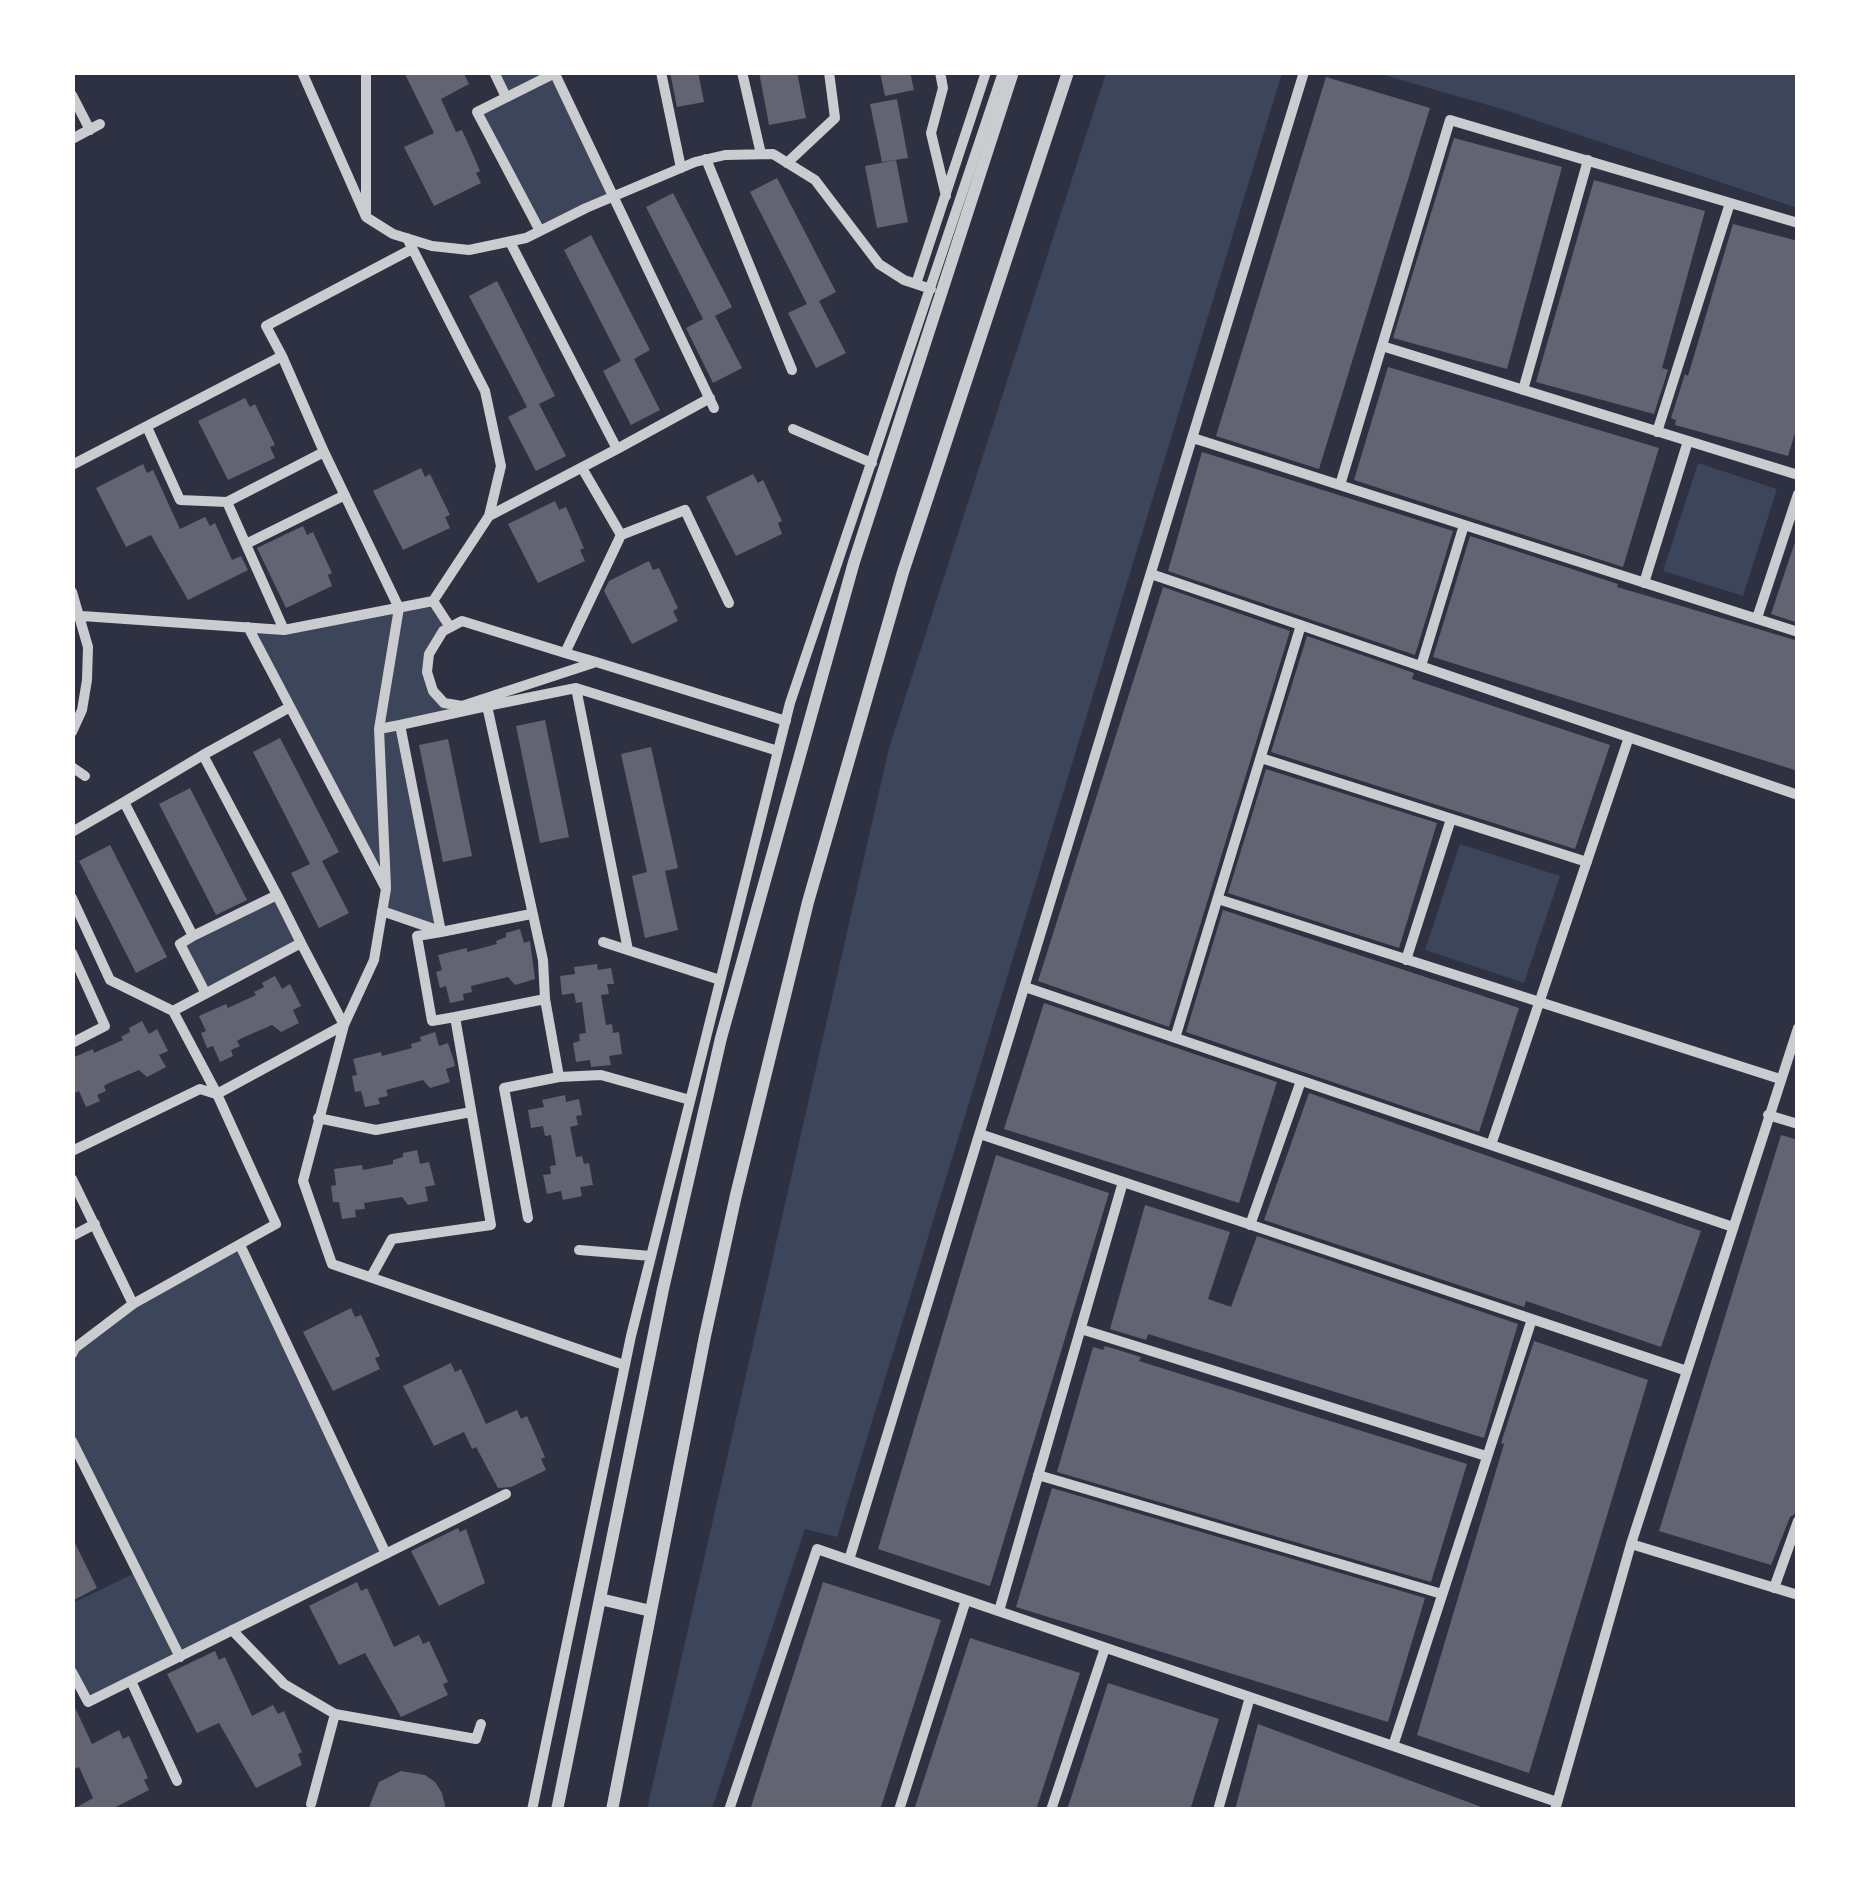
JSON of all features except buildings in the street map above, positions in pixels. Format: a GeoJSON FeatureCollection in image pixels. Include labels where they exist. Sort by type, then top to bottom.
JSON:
{"type":"FeatureCollection","features":[{"type":"Feature","properties":{"kind":"street"},"geometry":{"type":"LineString","coordinates":[[302,72],[366,217],[410,243],[470,250],[510,242],[681,168],[725,155],[773,154],[815,180],[879,264],[904,280],[931,289]]}},
{"type":"Feature","properties":{"kind":"street"},"geometry":{"type":"LineString","coordinates":[[366,72],[366,217]]}},
{"type":"Feature","properties":{"kind":"street"},"geometry":{"type":"LineString","coordinates":[[494,72],[506,97]]}},
{"type":"Feature","properties":{"kind":"street"},"geometry":{"type":"LineString","coordinates":[[661,72],[681,168]]}},
{"type":"Feature","properties":{"kind":"street"},"geometry":{"type":"LineString","coordinates":[[742,72],[760,154]]}},
{"type":"Feature","properties":{"kind":"street"},"geometry":{"type":"LineString","coordinates":[[788,163],[835,118],[830,72]]}},
{"type":"Feature","properties":{"kind":"street"},"geometry":{"type":"LineString","coordinates":[[940,72],[943,88],[931,132],[946,197]]}},
{"type":"Feature","properties":{"kind":"street"},"geometry":{"type":"LineString","coordinates":[[916,284],[986,72]]}},
{"type":"Feature","properties":{"kind":"street"},"geometry":{"type":"LineString","coordinates":[[532,1810],[624,1365],[786,721],[1002,72]]}},
{"type":"Feature","properties":{"kind":"street"},"geometry":{"type":"LineString","coordinates":[[558,1810],[686,1183],[754,911],[854,562],[1014,72]]}},
{"type":"Feature","properties":{"kind":"street"},"geometry":{"type":"LineString","coordinates":[[612,1810],[736,1195],[823,848],[932,480],[1068,72]]}},
{"type":"Feature","properties":{"kind":"street"},"geometry":{"type":"LineString","coordinates":[[849,1560],[1304,72]]}},
{"type":"Feature","properties":{"kind":"street"},"geometry":{"type":"LineString","coordinates":[[490,516],[712,404],[554,73],[477,112],[540,231]]}},
{"type":"Feature","properties":{"kind":"street"},"geometry":{"type":"LineString","coordinates":[[72,95],[95,127],[72,140]]}},
{"type":"Feature","properties":{"kind":"street"},"geometry":{"type":"LineString","coordinates":[[1340,485],[1450,120],[1798,223]]}},
{"type":"Feature","properties":{"kind":"street"},"geometry":{"type":"LineString","coordinates":[[706,160],[792,370]]}},
{"type":"Feature","properties":{"kind":"street"},"geometry":{"type":"LineString","coordinates":[[1523,390],[1588,160]]}},
{"type":"Feature","properties":{"kind":"street"},"geometry":{"type":"LineString","coordinates":[[1657,432],[1730,203]]}},
{"type":"Feature","properties":{"kind":"street"},"geometry":{"type":"LineString","coordinates":[[510,242],[617,450]]}},
{"type":"Feature","properties":{"kind":"street"},"geometry":{"type":"LineString","coordinates":[[410,243],[266,326],[399,608],[379,729],[386,890],[374,960],[344,1026],[303,1180],[332,1264],[624,1365]]}},
{"type":"Feature","properties":{"kind":"street"},"geometry":{"type":"LineString","coordinates":[[82,616],[284,630],[434,601],[490,516],[500,466],[485,392],[410,243]]}},
{"type":"Feature","properties":{"kind":"street"},"geometry":{"type":"LineString","coordinates":[[1382,346],[1798,475]]}},
{"type":"Feature","properties":{"kind":"street"},"geometry":{"type":"LineString","coordinates":[[72,466],[282,356]]}},
{"type":"Feature","properties":{"kind":"street"},"geometry":{"type":"LineString","coordinates":[[147,427],[180,500],[227,502],[324,452]]}},
{"type":"Feature","properties":{"kind":"street"},"geometry":{"type":"LineString","coordinates":[[793,429],[872,463]]}},
{"type":"Feature","properties":{"kind":"street"},"geometry":{"type":"LineString","coordinates":[[1193,438],[1798,632]]}},
{"type":"Feature","properties":{"kind":"street"},"geometry":{"type":"LineString","coordinates":[[1644,584],[1688,441]]}},
{"type":"Feature","properties":{"kind":"street"},"geometry":{"type":"LineString","coordinates":[[582,468],[622,536]]}},
{"type":"Feature","properties":{"kind":"street"},"geometry":{"type":"LineString","coordinates":[[246,544],[345,494]]}},
{"type":"Feature","properties":{"kind":"street"},"geometry":{"type":"LineString","coordinates":[[1757,618],[1798,494]]}},
{"type":"Feature","properties":{"kind":"street"},"geometry":{"type":"LineString","coordinates":[[227,502],[284,630]]}},
{"type":"Feature","properties":{"kind":"street"},"geometry":{"type":"LineString","coordinates":[[565,653],[622,536],[686,510],[729,604]]}},
{"type":"Feature","properties":{"kind":"street"},"geometry":{"type":"LineString","coordinates":[[1421,666],[1464,525]]}},
{"type":"Feature","properties":{"kind":"street"},"geometry":{"type":"LineString","coordinates":[[1151,574],[1798,795]]}},
{"type":"Feature","properties":{"kind":"street"},"geometry":{"type":"LineString","coordinates":[[72,592],[88,647],[82,710],[72,732]]}},
{"type":"Feature","properties":{"kind":"street"},"geometry":{"type":"LineString","coordinates":[[434,601],[450,627]]}},
{"type":"Feature","properties":{"kind":"street"},"geometry":{"type":"LineString","coordinates":[[596,662],[462,706],[444,703],[433,692],[427,672],[430,654],[443,631],[462,621],[596,662],[786,721]]}},
{"type":"Feature","properties":{"kind":"street"},"geometry":{"type":"LineString","coordinates":[[1175,1038],[1302,625]]}},
{"type":"Feature","properties":{"kind":"street"},"geometry":{"type":"LineString","coordinates":[[248,627],[386,890]]}},
{"type":"Feature","properties":{"kind":"street"},"geometry":{"type":"LineString","coordinates":[[379,729],[576,688],[778,751]]}},
{"type":"Feature","properties":{"kind":"street"},"geometry":{"type":"LineString","coordinates":[[576,688],[628,950]]}},
{"type":"Feature","properties":{"kind":"street"},"geometry":{"type":"LineString","coordinates":[[487,706],[543,960],[545,1000],[559,1077]]}},
{"type":"Feature","properties":{"kind":"street"},"geometry":{"type":"LineString","coordinates":[[72,832],[290,707]]}},
{"type":"Feature","properties":{"kind":"street"},"geometry":{"type":"LineString","coordinates":[[400,725],[441,932]]}},
{"type":"Feature","properties":{"kind":"street"},"geometry":{"type":"LineString","coordinates":[[1490,1145],[1630,737]]}},
{"type":"Feature","properties":{"kind":"street"},"geometry":{"type":"LineString","coordinates":[[204,755],[344,1026]]}},
{"type":"Feature","properties":{"kind":"street"},"geometry":{"type":"LineString","coordinates":[[1261,758],[1587,862]]}},
{"type":"Feature","properties":{"kind":"street"},"geometry":{"type":"LineString","coordinates":[[72,768],[86,776]]}},
{"type":"Feature","properties":{"kind":"street"},"geometry":{"type":"LineString","coordinates":[[124,802],[193,936]]}},
{"type":"Feature","properties":{"kind":"street"},"geometry":{"type":"LineString","coordinates":[[1406,960],[1451,819]]}},
{"type":"Feature","properties":{"kind":"street"},"geometry":{"type":"LineString","coordinates":[[205,992],[180,944],[277,894]]}},
{"type":"Feature","properties":{"kind":"street"},"geometry":{"type":"LineString","coordinates":[[72,898],[110,980],[173,1011],[217,1094],[276,1224],[133,1304],[72,1354]]}},
{"type":"Feature","properties":{"kind":"street"},"geometry":{"type":"LineString","coordinates":[[1218,899],[1780,1079]]}},
{"type":"Feature","properties":{"kind":"street"},"geometry":{"type":"LineString","coordinates":[[382,911],[441,932]]}},
{"type":"Feature","properties":{"kind":"street"},"geometry":{"type":"LineString","coordinates":[[531,914],[416,936],[432,1021],[545,1000]]}},
{"type":"Feature","properties":{"kind":"street"},"geometry":{"type":"LineString","coordinates":[[603,942],[720,980]]}},
{"type":"Feature","properties":{"kind":"street"},"geometry":{"type":"LineString","coordinates":[[173,1011],[301,943]]}},
{"type":"Feature","properties":{"kind":"street"},"geometry":{"type":"LineString","coordinates":[[72,953],[105,1026],[72,1043]]}},
{"type":"Feature","properties":{"kind":"street"},"geometry":{"type":"LineString","coordinates":[[1024,987],[1733,1227]]}},
{"type":"Feature","properties":{"kind":"street"},"geometry":{"type":"LineString","coordinates":[[371,1277],[392,1240],[491,1225],[454,1017]]}},
{"type":"Feature","properties":{"kind":"street"},"geometry":{"type":"LineString","coordinates":[[72,1151],[200,1088],[217,1094],[344,1026]]}},
{"type":"Feature","properties":{"kind":"street"},"geometry":{"type":"LineString","coordinates":[[729,1810],[817,1549],[1393,1746],[1556,1806],[1631,1544],[1798,1028]]}},
{"type":"Feature","properties":{"kind":"street"},"geometry":{"type":"LineString","coordinates":[[528,1218],[504,1088],[559,1077],[601,1075],[690,1100]]}},
{"type":"Feature","properties":{"kind":"street"},"geometry":{"type":"LineString","coordinates":[[1250,1224],[1302,1081]]}},
{"type":"Feature","properties":{"kind":"street"},"geometry":{"type":"LineString","coordinates":[[318,1118],[376,1130],[471,1112]]}},
{"type":"Feature","properties":{"kind":"street"},"geometry":{"type":"LineString","coordinates":[[1768,1115],[1798,1124]]}},
{"type":"Feature","properties":{"kind":"street"},"geometry":{"type":"LineString","coordinates":[[980,1134],[1687,1371]]}},
{"type":"Feature","properties":{"kind":"street"},"geometry":{"type":"LineString","coordinates":[[72,1179],[133,1304]]}},
{"type":"Feature","properties":{"kind":"street"},"geometry":{"type":"LineString","coordinates":[[999,1612],[1123,1182]]}},
{"type":"Feature","properties":{"kind":"street"},"geometry":{"type":"LineString","coordinates":[[72,1236],[95,1224]]}},
{"type":"Feature","properties":{"kind":"street"},"geometry":{"type":"LineString","coordinates":[[240,1245],[386,1554]]}},
{"type":"Feature","properties":{"kind":"street"},"geometry":{"type":"LineString","coordinates":[[580,1250],[651,1256]]}},
{"type":"Feature","properties":{"kind":"street"},"geometry":{"type":"LineString","coordinates":[[1393,1746],[1532,1319]]}},
{"type":"Feature","properties":{"kind":"street"},"geometry":{"type":"LineString","coordinates":[[1080,1329],[1486,1456]]}},
{"type":"Feature","properties":{"kind":"street"},"geometry":{"type":"LineString","coordinates":[[72,1441],[180,1657]]}},
{"type":"Feature","properties":{"kind":"street"},"geometry":{"type":"LineString","coordinates":[[1038,1475],[1442,1594]]}},
{"type":"Feature","properties":{"kind":"street"},"geometry":{"type":"LineString","coordinates":[[72,1672],[88,1702],[506,1494]]}},
{"type":"Feature","properties":{"kind":"street"},"geometry":{"type":"LineString","coordinates":[[1774,1588],[1798,1520]]}},
{"type":"Feature","properties":{"kind":"street"},"geometry":{"type":"LineString","coordinates":[[1631,1544],[1798,1595]]}},
{"type":"Feature","properties":{"kind":"street"},"geometry":{"type":"LineString","coordinates":[[600,1599],[650,1611]]}},
{"type":"Feature","properties":{"kind":"street"},"geometry":{"type":"LineString","coordinates":[[899,1810],[966,1600]]}},
{"type":"Feature","properties":{"kind":"street"},"geometry":{"type":"LineString","coordinates":[[232,1630],[284,1684],[335,1714],[476,1739],[481,1724]]}},
{"type":"Feature","properties":{"kind":"street"},"geometry":{"type":"LineString","coordinates":[[1051,1810],[1105,1648]]}},
{"type":"Feature","properties":{"kind":"street"},"geometry":{"type":"LineString","coordinates":[[131,1681],[176,1780]]}},
{"type":"Feature","properties":{"kind":"street"},"geometry":{"type":"LineString","coordinates":[[1218,1810],[1250,1698]]}},
{"type":"Feature","properties":{"kind":"street"},"geometry":{"type":"LineString","coordinates":[[311,1804],[335,1714]]}},
{"type":"Feature","properties":{"kind":"shaded area"},"geometry":{"type":"Polygon","coordinates":[[[494,73],[554,73],[614,196],[540,231],[477,112],[506,97],[494,73]]]}},
{"type":"Feature","properties":{"kind":"shaded area"},"geometry":{"type":"Polygon","coordinates":[[[1106,73],[1282,73],[837,1537],[805,1529],[712,1809],[647,1809],[889,748],[1106,73]]]}},
{"type":"Feature","properties":{"kind":"shaded area"},"geometry":{"type":"Polygon","coordinates":[[[1377,73],[1797,73],[1797,208],[1505,110],[1377,73]]]}},
{"type":"Feature","properties":{"kind":"shaded area"},"geometry":{"type":"Polygon","coordinates":[[[1698,463],[1777,489],[1743,596],[1663,571],[1698,463]]]}},
{"type":"Feature","properties":{"kind":"shaded area"},"geometry":{"type":"Polygon","coordinates":[[[433,601],[450,627],[443,631],[427,672],[444,703],[462,706],[400,725],[441,932],[382,911],[386,889],[248,627],[284,630],[433,601]]]}},
{"type":"Feature","properties":{"kind":"shaded area"},"geometry":{"type":"Polygon","coordinates":[[[1460,844],[1560,876],[1524,983],[1425,950],[1460,844]]]}},
{"type":"Feature","properties":{"kind":"shaded area"},"geometry":{"type":"Polygon","coordinates":[[[277,895],[301,943],[205,992],[180,944],[277,895]]]}},
{"type":"Feature","properties":{"kind":"shaded area"},"geometry":{"type":"Polygon","coordinates":[[[240,1245],[386,1554],[88,1702],[73,1670],[73,1603],[139,1571],[73,1441],[73,1354],[133,1304],[240,1245]]]}}]}
